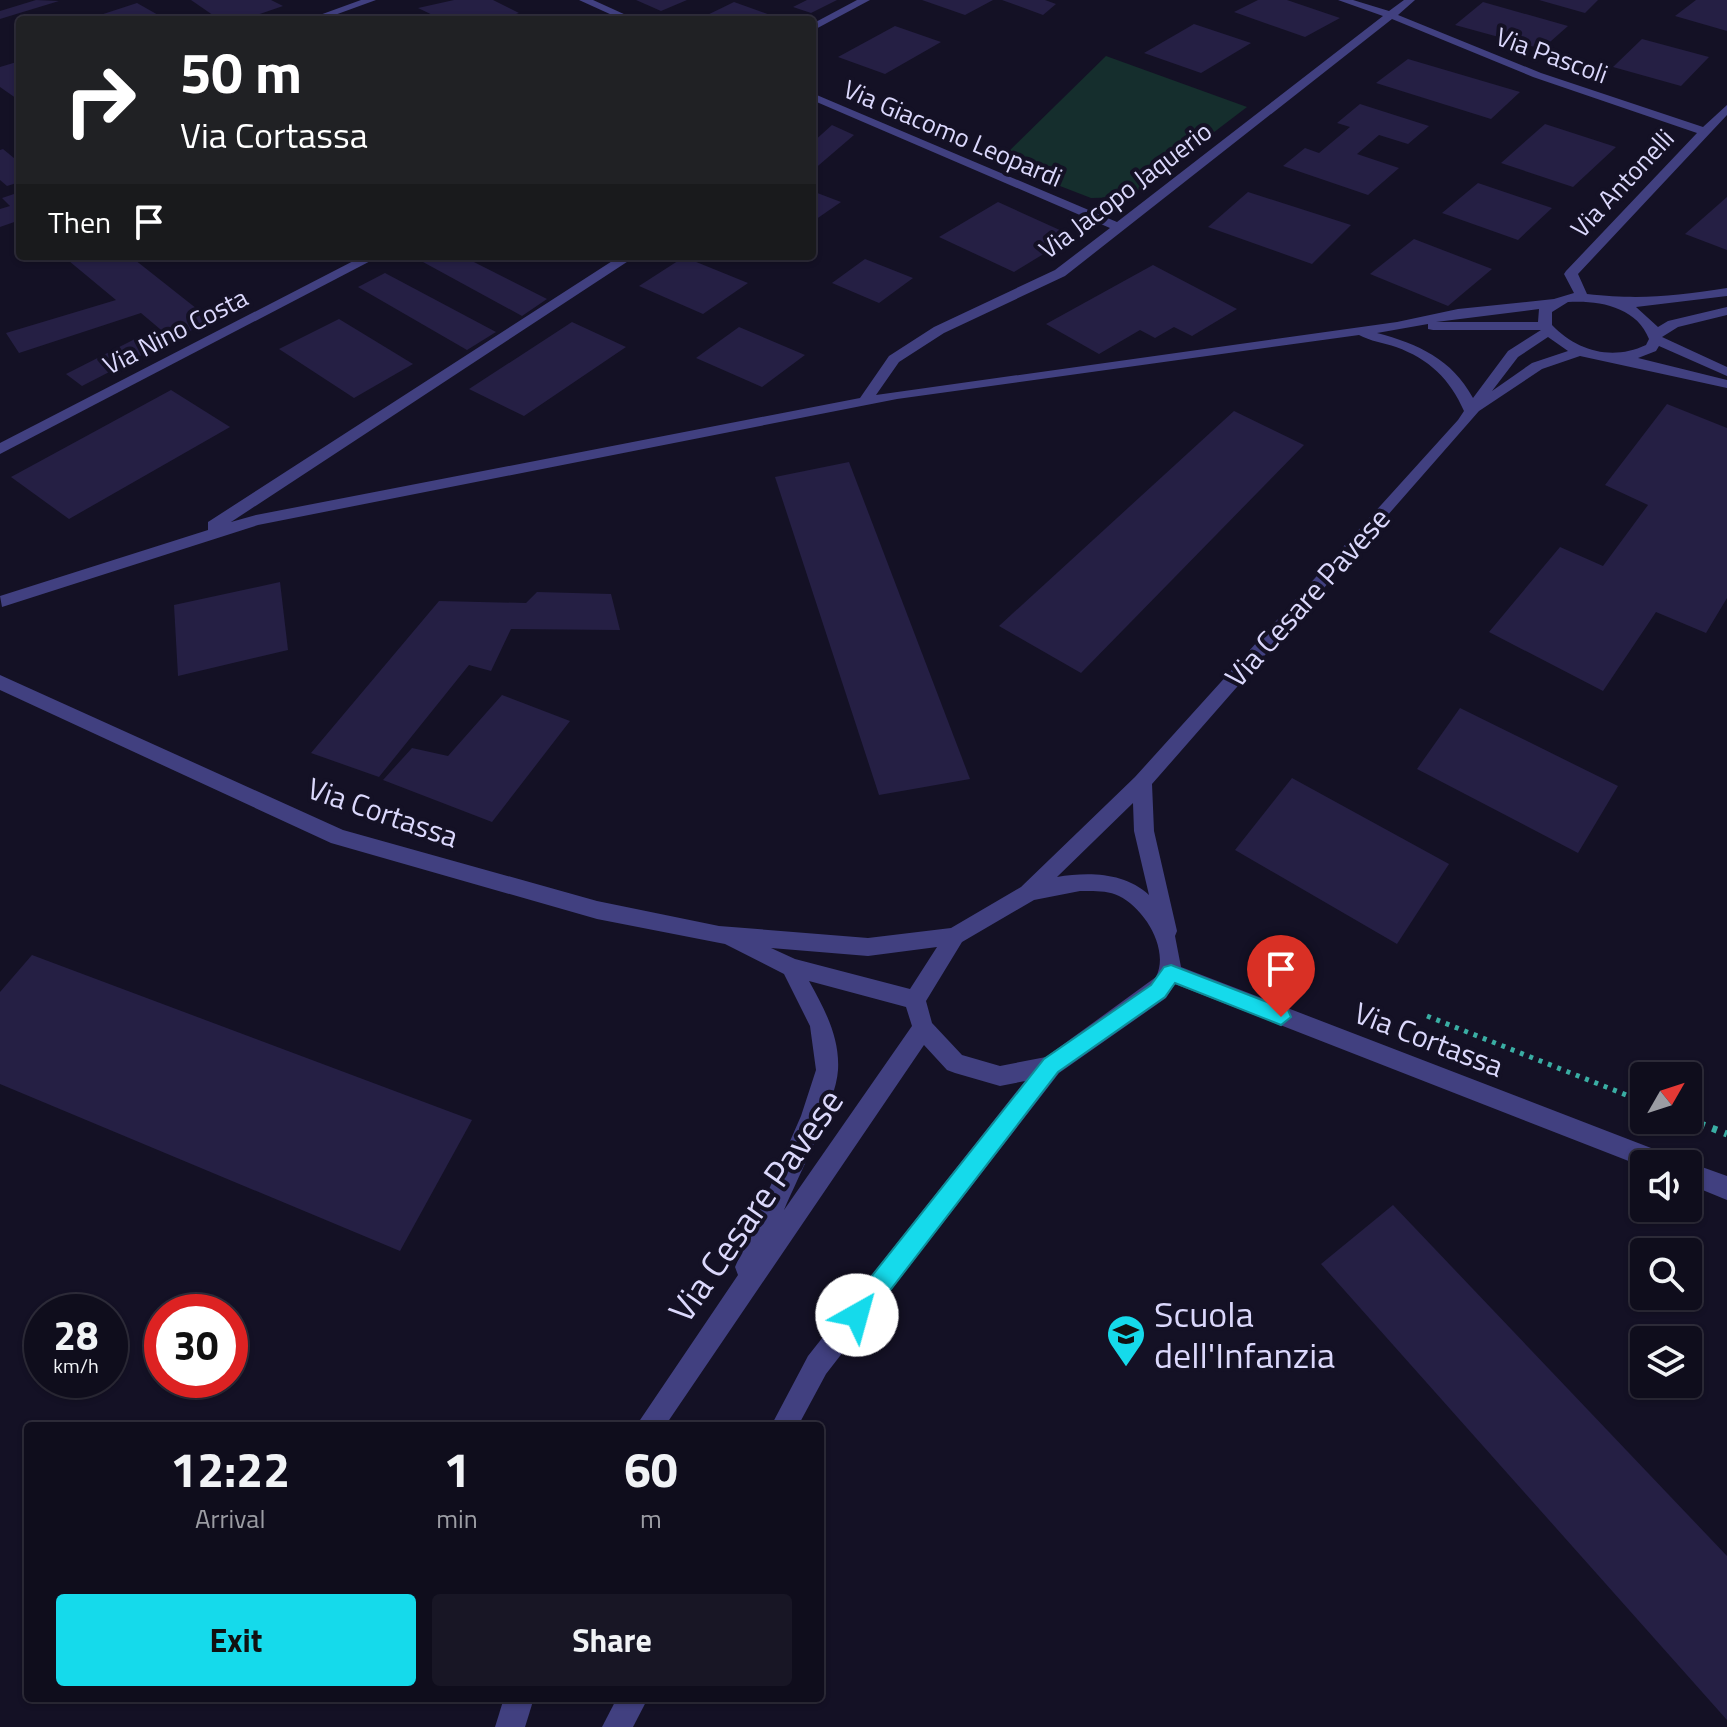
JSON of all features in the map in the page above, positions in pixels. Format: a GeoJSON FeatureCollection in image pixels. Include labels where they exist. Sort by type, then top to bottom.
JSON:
{"type":"FeatureCollection","features":[{"type":"Feature","properties":{"kind":"street"},"geometry":{"type":"LineString","coordinates":[[323,16],[371,0]]}},
{"type":"Feature","properties":{"kind":"street"},"geometry":{"type":"LineString","coordinates":[[584,0],[622,16]]}},
{"type":"Feature","properties":{"kind":"street"},"geometry":{"type":"LineString","coordinates":[[816,26],[865,0]]}},
{"type":"Feature","properties":{"kind":"street","name":"Via Pascoli"},"geometry":{"type":"LineString","coordinates":[[1343,0],[1390,15],[1537,75],[1703,131]]}},
{"type":"Feature","properties":{"kind":"street","name":"Via Jacopo Jaquerio"},"geometry":{"type":"LineString","coordinates":[[864,402],[894,359],[939,330],[1060,273],[1410,0]]}},
{"type":"Feature","properties":{"kind":"street","name":"Via Giacomo Leopardi"},"geometry":{"type":"LineString","coordinates":[[816,98],[1120,228]]}},
{"type":"Feature","properties":{"kind":"street","name":"Via Antonelli"},"geometry":{"type":"LineString","coordinates":[[1582,297],[1571,274],[1727,108]]}},
{"type":"Feature","properties":{"kind":"street","name":"Via Nino Costa"},"geometry":{"type":"LineString","coordinates":[[0,449],[365,260]]}},
{"type":"Feature","properties":{"kind":"street"},"geometry":{"type":"LineString","coordinates":[[194,539],[623,260]]}},
{"type":"Feature","properties":{"kind":"street"},"geometry":{"type":"LineString","coordinates":[[1397,326],[1458,313],[1582,297],[1651,303],[1727,292]]}},
{"type":"Feature","properties":{"kind":"street"},"geometry":{"type":"LineString","coordinates":[[1610,301],[1647,319],[1656,337],[1727,372]]}},
{"type":"Feature","properties":{"kind":"street"},"geometry":{"type":"LineString","coordinates":[[1547,329],[1545,310],[1553,303]]}},
{"type":"Feature","properties":{"kind":"street"},"geometry":{"type":"LineString","coordinates":[[1616,357],[1641,354],[1673,324],[1727,311]]}},
{"type":"Feature","properties":{"kind":"street"},"geometry":{"type":"LineString","coordinates":[[1,599],[256,520],[864,402],[1350,330],[1397,326],[1547,329],[1581,351],[1727,384]]}},
{"type":"Feature","properties":{"kind":"street","name":"Via Cesare Pavese"},"geometry":{"type":"LineString","coordinates":[[915,1000],[955,936],[1028,893],[1142,782],[1472,412],[1494,372],[1547,329]]}},
{"type":"Feature","properties":{"kind":"street"},"geometry":{"type":"LineString","coordinates":[[1350,330],[1403,344],[1437,361],[1461,385],[1472,412]]}},
{"type":"Feature","properties":{"kind":"street","name":"Via Cesare Pavese"},"geometry":{"type":"LineString","coordinates":[[1472,412],[1537,366],[1581,351]]}},
{"type":"Feature","properties":{"kind":"street","name":"Via Cortassa"},"geometry":{"type":"LineString","coordinates":[[0,682],[338,837],[597,910],[719,935],[868,947],[955,936]]}},
{"type":"Feature","properties":{"kind":"street"},"geometry":{"type":"LineString","coordinates":[[786,1422],[817,1365],[1051,1066],[1158,991],[1171,973],[1168,935],[1144,831],[1142,782]]}},
{"type":"Feature","properties":{"kind":"street","name":"Via Cesare Pavese"},"geometry":{"type":"LineString","coordinates":[[1028,893],[1073,881],[1116,885],[1141,903],[1168,935]]}},
{"type":"Feature","properties":{"kind":"street","name":"Via Cortassa"},"geometry":{"type":"LineString","coordinates":[[719,935],[791,967],[915,1000]]}},
{"type":"Feature","properties":{"kind":"street"},"geometry":{"type":"LineString","coordinates":[[729,1307],[812,1116],[827,1070],[821,1025],[791,967]]}},
{"type":"Feature","properties":{"kind":"street","name":"Via Cortassa"},"geometry":{"type":"LineString","coordinates":[[1171,973],[1630,1151]]}},
{"type":"Feature","properties":{"kind":"street"},"geometry":{"type":"LineString","coordinates":[[915,1000],[923,1028],[955,1063],[1000,1076],[1051,1066]]}},
{"type":"Feature","properties":{"kind":"street","name":"Via Cesare Pavese"},"geometry":{"type":"LineString","coordinates":[[652,1422],[923,1028]]}},
{"type":"Feature","properties":{"kind":"street"},"geometry":{"type":"LineString","coordinates":[[1702,1178],[1727,1188]]}},
{"type":"Feature","properties":{"kind":"street"},"geometry":{"type":"LineString","coordinates":[[510,1727],[518,1702]]}},
{"type":"Feature","properties":{"kind":"street"},"geometry":{"type":"LineString","coordinates":[[617,1727],[631,1702]]}},
{"type":"Feature","properties":{"kind":"path"},"geometry":{"type":"LineString","coordinates":[[1427,1016],[1630,1096]]}},
{"type":"Feature","properties":{"kind":"path"},"geometry":{"type":"LineString","coordinates":[[1702,1124],[1727,1134]]}},
{"type":"Feature","properties":{"kind":"green space"},"geometry":{"type":"Polygon","coordinates":[[[1106,56],[1247,107],[1129,197],[1091,198],[998,162],[1106,56]]]}},
{"type":"Feature","properties":{"kind":"building"},"geometry":{"type":"Polygon","coordinates":[[[36,0],[59,1],[0,19],[0,11],[36,0]]]}},
{"type":"Feature","properties":{"kind":"building"},"geometry":{"type":"Polygon","coordinates":[[[191,0],[271,0],[283,6],[254,16],[214,16],[191,0]]]}},
{"type":"Feature","properties":{"kind":"building"},"geometry":{"type":"Polygon","coordinates":[[[454,0],[493,0],[519,13],[510,16],[435,16],[418,8],[454,0]]]}},
{"type":"Feature","properties":{"kind":"building"},"geometry":{"type":"Polygon","coordinates":[[[636,0],[687,0],[661,11],[636,0]]]}},
{"type":"Feature","properties":{"kind":"building"},"geometry":{"type":"Polygon","coordinates":[[[807,0],[837,0],[811,13],[793,7],[807,0]]]}},
{"type":"Feature","properties":{"kind":"building"},"geometry":{"type":"Polygon","coordinates":[[[922,0],[993,0],[965,15],[922,0]]]}},
{"type":"Feature","properties":{"kind":"building"},"geometry":{"type":"Polygon","coordinates":[[[1002,0],[1045,0],[1056,4],[1043,15],[1002,0]]]}},
{"type":"Feature","properties":{"kind":"building"},"geometry":{"type":"Polygon","coordinates":[[[1258,0],[1287,0],[1340,18],[1305,37],[1234,12],[1258,0]]]}},
{"type":"Feature","properties":{"kind":"building"},"geometry":{"type":"Polygon","coordinates":[[[1539,0],[1598,0],[1585,13],[1539,0]]]}},
{"type":"Feature","properties":{"kind":"building"},"geometry":{"type":"Polygon","coordinates":[[[1696,0],[1727,0],[1727,31],[1675,16],[1696,0]]]}},
{"type":"Feature","properties":{"kind":"building"},"geometry":{"type":"Polygon","coordinates":[[[734,2],[773,16],[705,16],[734,2]]]}},
{"type":"Feature","properties":{"kind":"building"},"geometry":{"type":"Polygon","coordinates":[[[1483,2],[1568,26],[1542,49],[1455,25],[1483,2]]]}},
{"type":"Feature","properties":{"kind":"building"},"geometry":{"type":"Polygon","coordinates":[[[137,3],[160,16],[97,16],[137,3]]]}},
{"type":"Feature","properties":{"kind":"building"},"geometry":{"type":"Polygon","coordinates":[[[1194,24],[1251,43],[1201,73],[1144,53],[1194,24]]]}},
{"type":"Feature","properties":{"kind":"building"},"geometry":{"type":"Polygon","coordinates":[[[895,26],[941,42],[885,74],[838,57],[895,26]]]}},
{"type":"Feature","properties":{"kind":"building"},"geometry":{"type":"Polygon","coordinates":[[[1642,39],[1709,57],[1681,86],[1613,67],[1642,39]]]}},
{"type":"Feature","properties":{"kind":"building"},"geometry":{"type":"Polygon","coordinates":[[[1408,59],[1520,92],[1491,119],[1376,83],[1408,59]]]}},
{"type":"Feature","properties":{"kind":"building"},"geometry":{"type":"Polygon","coordinates":[[[16,62],[16,98],[0,87],[0,67],[16,62]]]}},
{"type":"Feature","properties":{"kind":"building"},"geometry":{"type":"Polygon","coordinates":[[[1360,104],[1429,126],[1408,144],[1379,135],[1357,154],[1399,168],[1368,195],[1283,166],[1305,148],[1319,153],[1350,127],[1337,123],[1360,104]]]}},
{"type":"Feature","properties":{"kind":"building"},"geometry":{"type":"Polygon","coordinates":[[[1545,124],[1616,147],[1573,187],[1501,163],[1545,124]]]}},
{"type":"Feature","properties":{"kind":"building"},"geometry":{"type":"Polygon","coordinates":[[[832,125],[854,135],[816,168],[816,139],[832,125]]]}},
{"type":"Feature","properties":{"kind":"building"},"geometry":{"type":"Polygon","coordinates":[[[3,149],[16,160],[16,183],[7,186],[0,180],[0,150],[3,149]]]}},
{"type":"Feature","properties":{"kind":"building"},"geometry":{"type":"Polygon","coordinates":[[[1478,183],[1552,208],[1518,240],[1442,213],[1478,183]]]}},
{"type":"Feature","properties":{"kind":"building"},"geometry":{"type":"Polygon","coordinates":[[[1248,192],[1351,225],[1312,264],[1208,227],[1248,192]]]}},
{"type":"Feature","properties":{"kind":"building"},"geometry":{"type":"Polygon","coordinates":[[[16,193],[16,221],[0,227],[0,209],[10,206],[2,198],[16,193]]]}},
{"type":"Feature","properties":{"kind":"building"},"geometry":{"type":"Polygon","coordinates":[[[816,193],[841,202],[816,219],[816,193]]]}},
{"type":"Feature","properties":{"kind":"building"},"geometry":{"type":"Polygon","coordinates":[[[1727,197],[1727,250],[1685,234],[1727,197]]]}},
{"type":"Feature","properties":{"kind":"building"},"geometry":{"type":"Polygon","coordinates":[[[998,202],[1073,236],[1014,272],[939,237],[998,202]]]}},
{"type":"Feature","properties":{"kind":"building"},"geometry":{"type":"Polygon","coordinates":[[[1414,239],[1492,269],[1448,306],[1370,274],[1414,239]]]}},
{"type":"Feature","properties":{"kind":"building"},"geometry":{"type":"Polygon","coordinates":[[[865,259],[913,278],[879,303],[832,283],[865,259]]]}},
{"type":"Feature","properties":{"kind":"building"},"geometry":{"type":"Polygon","coordinates":[[[68,260],[135,260],[211,320],[173,340],[141,313],[19,353],[6,333],[116,300],[68,260]]]}},
{"type":"Feature","properties":{"kind":"building"},"geometry":{"type":"Polygon","coordinates":[[[419,260],[470,260],[547,299],[522,316],[419,260]]]}},
{"type":"Feature","properties":{"kind":"building"},"geometry":{"type":"Polygon","coordinates":[[[679,260],[691,260],[748,283],[703,314],[639,286],[679,260]]]}},
{"type":"Feature","properties":{"kind":"building"},"geometry":{"type":"Polygon","coordinates":[[[1153,265],[1237,309],[1192,336],[1174,327],[1155,338],[1140,330],[1099,354],[1046,324],[1153,265]]]}},
{"type":"Feature","properties":{"kind":"building"},"geometry":{"type":"Polygon","coordinates":[[[385,273],[496,332],[467,350],[358,287],[385,273]]]}},
{"type":"Feature","properties":{"kind":"building"},"geometry":{"type":"Polygon","coordinates":[[[339,319],[413,364],[354,398],[279,349],[339,319]]]}},
{"type":"Feature","properties":{"kind":"building"},"geometry":{"type":"Polygon","coordinates":[[[572,322],[626,347],[524,416],[469,389],[572,322]]]}},
{"type":"Feature","properties":{"kind":"building"},"geometry":{"type":"Polygon","coordinates":[[[739,327],[805,355],[762,387],[696,358],[739,327]]]}},
{"type":"Feature","properties":{"kind":"building"},"geometry":{"type":"Polygon","coordinates":[[[135,339],[152,350],[82,386],[66,374],[135,339]]]}},
{"type":"Feature","properties":{"kind":"building"},"geometry":{"type":"Polygon","coordinates":[[[171,390],[230,427],[69,519],[11,477],[171,390]]]}},
{"type":"Feature","properties":{"kind":"building"},"geometry":{"type":"Polygon","coordinates":[[[1667,404],[1727,428],[1727,598],[1706,633],[1656,612],[1603,691],[1489,632],[1560,547],[1603,566],[1648,505],[1605,485],[1667,404]]]}},
{"type":"Feature","properties":{"kind":"building"},"geometry":{"type":"Polygon","coordinates":[[[1234,411],[1304,445],[1081,673],[999,626],[1234,411]]]}},
{"type":"Feature","properties":{"kind":"building"},"geometry":{"type":"Polygon","coordinates":[[[849,462],[970,779],[879,795],[775,477],[849,462]]]}},
{"type":"Feature","properties":{"kind":"building"},"geometry":{"type":"Polygon","coordinates":[[[280,582],[288,650],[178,676],[174,605],[280,582]]]}},
{"type":"Feature","properties":{"kind":"building"},"geometry":{"type":"Polygon","coordinates":[[[537,592],[611,594],[620,630],[511,629],[491,671],[469,665],[379,777],[311,753],[439,601],[526,603],[537,592]]]}},
{"type":"Feature","properties":{"kind":"building"},"geometry":{"type":"Polygon","coordinates":[[[502,695],[570,721],[492,822],[383,780],[412,748],[448,756],[502,695]]]}},
{"type":"Feature","properties":{"kind":"building"},"geometry":{"type":"Polygon","coordinates":[[[1460,708],[1618,786],[1578,853],[1417,769],[1460,708]]]}},
{"type":"Feature","properties":{"kind":"building"},"geometry":{"type":"Polygon","coordinates":[[[1292,778],[1449,864],[1397,944],[1235,850],[1292,778]]]}},
{"type":"Feature","properties":{"kind":"building"},"geometry":{"type":"Polygon","coordinates":[[[32,955],[472,1120],[400,1251],[0,1084],[0,992],[32,955]]]}},
{"type":"Feature","properties":{"kind":"building"},"geometry":{"type":"Polygon","coordinates":[[[1393,1205],[1727,1556],[1727,1720],[1321,1264],[1393,1205]]]}},
{"type":"Feature","properties":{"kind":"place","name":"Scuola dell'Infanzia"},"geometry":{"type":"Point","coordinates":[1126,1368]}},
{"type":"Feature","properties":{"kind":"route"},"geometry":{"type":"LineString","coordinates":[[857,1315],[1051,1066],[1158,991],[1171,973],[1281,1017]]}}]}
